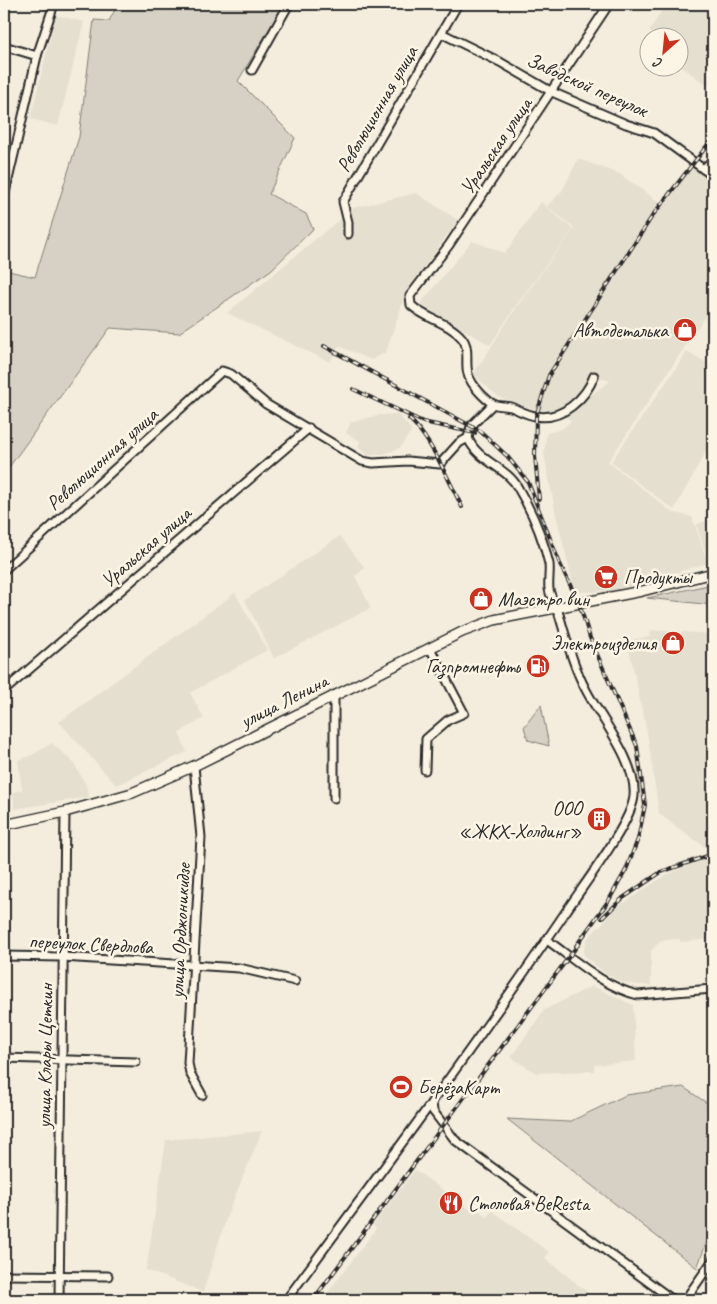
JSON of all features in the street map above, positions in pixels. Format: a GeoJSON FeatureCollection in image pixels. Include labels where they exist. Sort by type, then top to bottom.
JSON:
{"type":"FeatureCollection","features":[{"type":"Feature","properties":{"kind":"main road","name":"улица Ленина"},"geometry":{"type":"LineString","coordinates":[[4,825],[65,812],[132,793],[194,766],[430,648],[494,620],[642,590],[713,573]]}},
{"type":"Feature","properties":{"kind":"street"},"geometry":{"type":"LineString","coordinates":[[4,197],[37,56],[54,4]]}},
{"type":"Feature","properties":{"kind":"street"},"geometry":{"type":"LineString","coordinates":[[252,70],[289,4]]}},
{"type":"Feature","properties":{"kind":"street","name":"Революционная улица"},"geometry":{"type":"LineString","coordinates":[[348,234],[348,222],[342,202],[458,4]]}},
{"type":"Feature","properties":{"kind":"street","name":"Уральская улица"},"geometry":{"type":"LineString","coordinates":[[493,404],[470,380],[466,366],[467,345],[462,337],[419,314],[411,305],[410,296],[448,245],[609,4]]}},
{"type":"Feature","properties":{"kind":"street","name":"Заводской переулок"},"geometry":{"type":"LineString","coordinates":[[441,33],[500,62],[552,92],[626,124],[654,133],[713,176]]}},
{"type":"Feature","properties":{"kind":"street"},"geometry":{"type":"LineString","coordinates":[[4,46],[37,56]]}},
{"type":"Feature","properties":{"kind":"street"},"geometry":{"type":"LineString","coordinates":[[704,169],[713,160]]}},
{"type":"Feature","properties":{"kind":"street","name":"Революционная улица"},"geometry":{"type":"LineString","coordinates":[[4,570],[222,371],[231,374],[266,404],[309,428]]}},
{"type":"Feature","properties":{"kind":"street"},"geometry":{"type":"LineString","coordinates":[[286,1300],[432,1102],[547,940],[608,850],[626,819],[634,796],[631,774],[618,744],[573,664],[550,590],[549,565],[543,543],[517,484],[475,450],[468,438],[471,426],[493,404],[536,416],[549,417],[568,409],[585,395],[594,376]]}},
{"type":"Feature","properties":{"kind":"street"},"geometry":{"type":"LineString","coordinates":[[309,428],[362,461],[372,463],[408,461],[440,464],[459,443],[468,438]]}},
{"type":"Feature","properties":{"kind":"street","name":"Уральская улица"},"geometry":{"type":"LineString","coordinates":[[4,691],[309,428]]}},
{"type":"Feature","properties":{"kind":"street"},"geometry":{"type":"LineString","coordinates":[[424,770],[426,739],[448,720],[464,713],[430,648]]}},
{"type":"Feature","properties":{"kind":"street"},"geometry":{"type":"LineString","coordinates":[[334,695],[334,798]]}},
{"type":"Feature","properties":{"kind":"street","name":"улица Орджоникидзе"},"geometry":{"type":"LineString","coordinates":[[194,766],[201,837],[188,1063],[190,1073],[202,1095]]}},
{"type":"Feature","properties":{"kind":"street","name":"улица Клары Цеткин"},"geometry":{"type":"LineString","coordinates":[[59,1300],[60,1058],[65,812]]}},
{"type":"Feature","properties":{"kind":"street"},"geometry":{"type":"LineString","coordinates":[[547,940],[602,979],[631,993],[638,995],[713,989]]}},
{"type":"Feature","properties":{"kind":"street","name":"переулок Свердлова"},"geometry":{"type":"LineString","coordinates":[[4,956],[62,956],[239,968],[295,981]]}},
{"type":"Feature","properties":{"kind":"street"},"geometry":{"type":"LineString","coordinates":[[4,1058],[60,1058],[136,1062]]}},
{"type":"Feature","properties":{"kind":"street"},"geometry":{"type":"LineString","coordinates":[[432,1102],[433,1111],[455,1140],[673,1300]]}},
{"type":"Feature","properties":{"kind":"street"},"geometry":{"type":"LineString","coordinates":[[685,1300],[713,1260]]}},
{"type":"Feature","properties":{"kind":"street"},"geometry":{"type":"LineString","coordinates":[[4,1276],[108,1276]]}},
{"type":"Feature","properties":{"kind":"shaded area"},"geometry":{"type":"Polygon","coordinates":[[[118,4],[284,4],[238,81],[295,138],[269,194],[306,214],[313,229],[271,270],[179,333],[110,328],[4,474],[4,270],[35,277],[79,137],[94,20],[109,21],[118,4]]]}},
{"type":"Feature","properties":{"kind":"shaded area"},"geometry":{"type":"Polygon","coordinates":[[[666,4],[713,4],[713,89],[690,73],[690,28],[651,28],[666,4]]]}},
{"type":"Feature","properties":{"kind":"shaded area"},"geometry":{"type":"Polygon","coordinates":[[[56,15],[84,22],[58,126],[30,119],[56,15]]]}},
{"type":"Feature","properties":{"kind":"shaded area"},"geometry":{"type":"Polygon","coordinates":[[[578,159],[620,174],[663,205],[695,165],[713,178],[713,305],[608,462],[672,512],[692,517],[708,563],[613,591],[575,592],[556,515],[544,454],[547,433],[562,429],[571,421],[564,415],[610,381],[589,375],[580,395],[553,411],[542,412],[499,397],[473,375],[518,305],[574,228],[547,206],[562,191],[578,159]]]}},
{"type":"Feature","properties":{"kind":"shaded area"},"geometry":{"type":"Polygon","coordinates":[[[416,193],[458,220],[406,293],[386,352],[371,360],[339,346],[330,362],[227,313],[353,208],[416,193]]]}},
{"type":"Feature","properties":{"kind":"shaded area"},"geometry":{"type":"Polygon","coordinates":[[[541,202],[573,229],[518,303],[490,345],[420,304],[472,241],[505,253],[541,202]]]}},
{"type":"Feature","properties":{"kind":"shaded area"},"geometry":{"type":"Polygon","coordinates":[[[687,352],[713,366],[713,448],[709,446],[674,510],[611,462],[687,352]]]}},
{"type":"Feature","properties":{"kind":"shaded area"},"geometry":{"type":"Polygon","coordinates":[[[397,414],[412,430],[400,448],[383,454],[368,455],[358,447],[360,441],[346,433],[351,422],[380,415],[397,414]]]}},
{"type":"Feature","properties":{"kind":"shaded area"},"geometry":{"type":"Polygon","coordinates":[[[713,518],[713,558],[708,560],[696,525],[713,518]]]}},
{"type":"Feature","properties":{"kind":"shaded area"},"geometry":{"type":"Polygon","coordinates":[[[340,536],[365,568],[355,576],[371,608],[274,658],[245,600],[340,536]]]}},
{"type":"Feature","properties":{"kind":"shaded area"},"geometry":{"type":"Polygon","coordinates":[[[713,584],[713,605],[647,598],[713,584]]]}},
{"type":"Feature","properties":{"kind":"shaded area"},"geometry":{"type":"Polygon","coordinates":[[[235,593],[267,650],[190,693],[204,718],[179,733],[187,752],[116,785],[59,722],[235,593]]]}},
{"type":"Feature","properties":{"kind":"shaded area"},"geometry":{"type":"Polygon","coordinates":[[[651,630],[713,634],[713,849],[709,850],[659,814],[647,732],[627,640],[650,637],[651,630]]]}},
{"type":"Feature","properties":{"kind":"shaded area"},"geometry":{"type":"Polygon","coordinates":[[[541,705],[549,746],[528,740],[524,727],[541,705]]]}},
{"type":"Feature","properties":{"kind":"shaded area"},"geometry":{"type":"Polygon","coordinates":[[[52,743],[73,762],[86,785],[89,797],[14,809],[13,792],[22,790],[18,760],[34,754],[52,743]]]}},
{"type":"Feature","properties":{"kind":"shaded area"},"geometry":{"type":"Polygon","coordinates":[[[711,856],[713,857],[713,939],[680,942],[680,939],[662,940],[651,951],[651,986],[623,983],[602,971],[583,954],[587,939],[619,906],[666,875],[711,856]]]}},
{"type":"Feature","properties":{"kind":"shaded area"},"geometry":{"type":"Polygon","coordinates":[[[592,986],[633,1005],[636,1061],[594,1065],[594,1071],[536,1073],[511,1057],[544,1010],[592,986]]]}},
{"type":"Feature","properties":{"kind":"shaded area"},"geometry":{"type":"Polygon","coordinates":[[[683,1087],[713,1107],[713,1225],[697,1268],[507,1119],[569,1122],[626,1095],[683,1087]]]}},
{"type":"Feature","properties":{"kind":"shaded area"},"geometry":{"type":"Polygon","coordinates":[[[262,1131],[228,1213],[203,1292],[146,1270],[166,1140],[262,1131]]]}},
{"type":"Feature","properties":{"kind":"shaded area"},"geometry":{"type":"Polygon","coordinates":[[[415,1170],[475,1213],[477,1209],[487,1217],[492,1211],[549,1252],[545,1258],[597,1300],[322,1300],[376,1229],[373,1225],[415,1170]]]}},
{"type":"Feature","properties":{"kind":"railway"},"geometry":{"type":"LineString","coordinates":[[539,499],[535,456],[536,416],[549,375],[653,215],[713,138]]}},
{"type":"Feature","properties":{"kind":"railway"},"geometry":{"type":"LineString","coordinates":[[324,346],[480,431],[507,456],[528,482],[560,564],[579,603],[590,638],[637,746],[645,805],[638,839],[626,870],[609,900],[576,946]]}},
{"type":"Feature","properties":{"kind":"railway"},"geometry":{"type":"LineString","coordinates":[[353,389],[423,422],[475,433]]}},
{"type":"Feature","properties":{"kind":"railway"},"geometry":{"type":"LineString","coordinates":[[409,419],[424,436],[462,507]]}},
{"type":"Feature","properties":{"kind":"railway"},"geometry":{"type":"LineString","coordinates":[[602,918],[623,898],[661,872],[713,854]]}},
{"type":"Feature","properties":{"kind":"railway"},"geometry":{"type":"LineString","coordinates":[[313,1300],[580,942]]}},
{"type":"Feature","properties":{"kind":"place","name":"Автодеталька"},"geometry":{"type":"Point","coordinates":[685,330]}},
{"type":"Feature","properties":{"kind":"place","name":"Продукты"},"geometry":{"type":"Point","coordinates":[606,577]}},
{"type":"Feature","properties":{"kind":"place","name":"Маэстро вин"},"geometry":{"type":"Point","coordinates":[481,599]}},
{"type":"Feature","properties":{"kind":"place","name":"Электроизделия"},"geometry":{"type":"Point","coordinates":[673,643]}},
{"type":"Feature","properties":{"kind":"place","name":"Газпромнефть"},"geometry":{"type":"Point","coordinates":[538,666]}},
{"type":"Feature","properties":{"kind":"place","name":"ООО «ЖКХ-Холдинг»"},"geometry":{"type":"Point","coordinates":[599,819]}},
{"type":"Feature","properties":{"kind":"place","name":"БерёзаКарт"},"geometry":{"type":"Point","coordinates":[401,1087]}},
{"type":"Feature","properties":{"kind":"place","name":"Столовая BeResta"},"geometry":{"type":"Point","coordinates":[451,1203]}}]}
